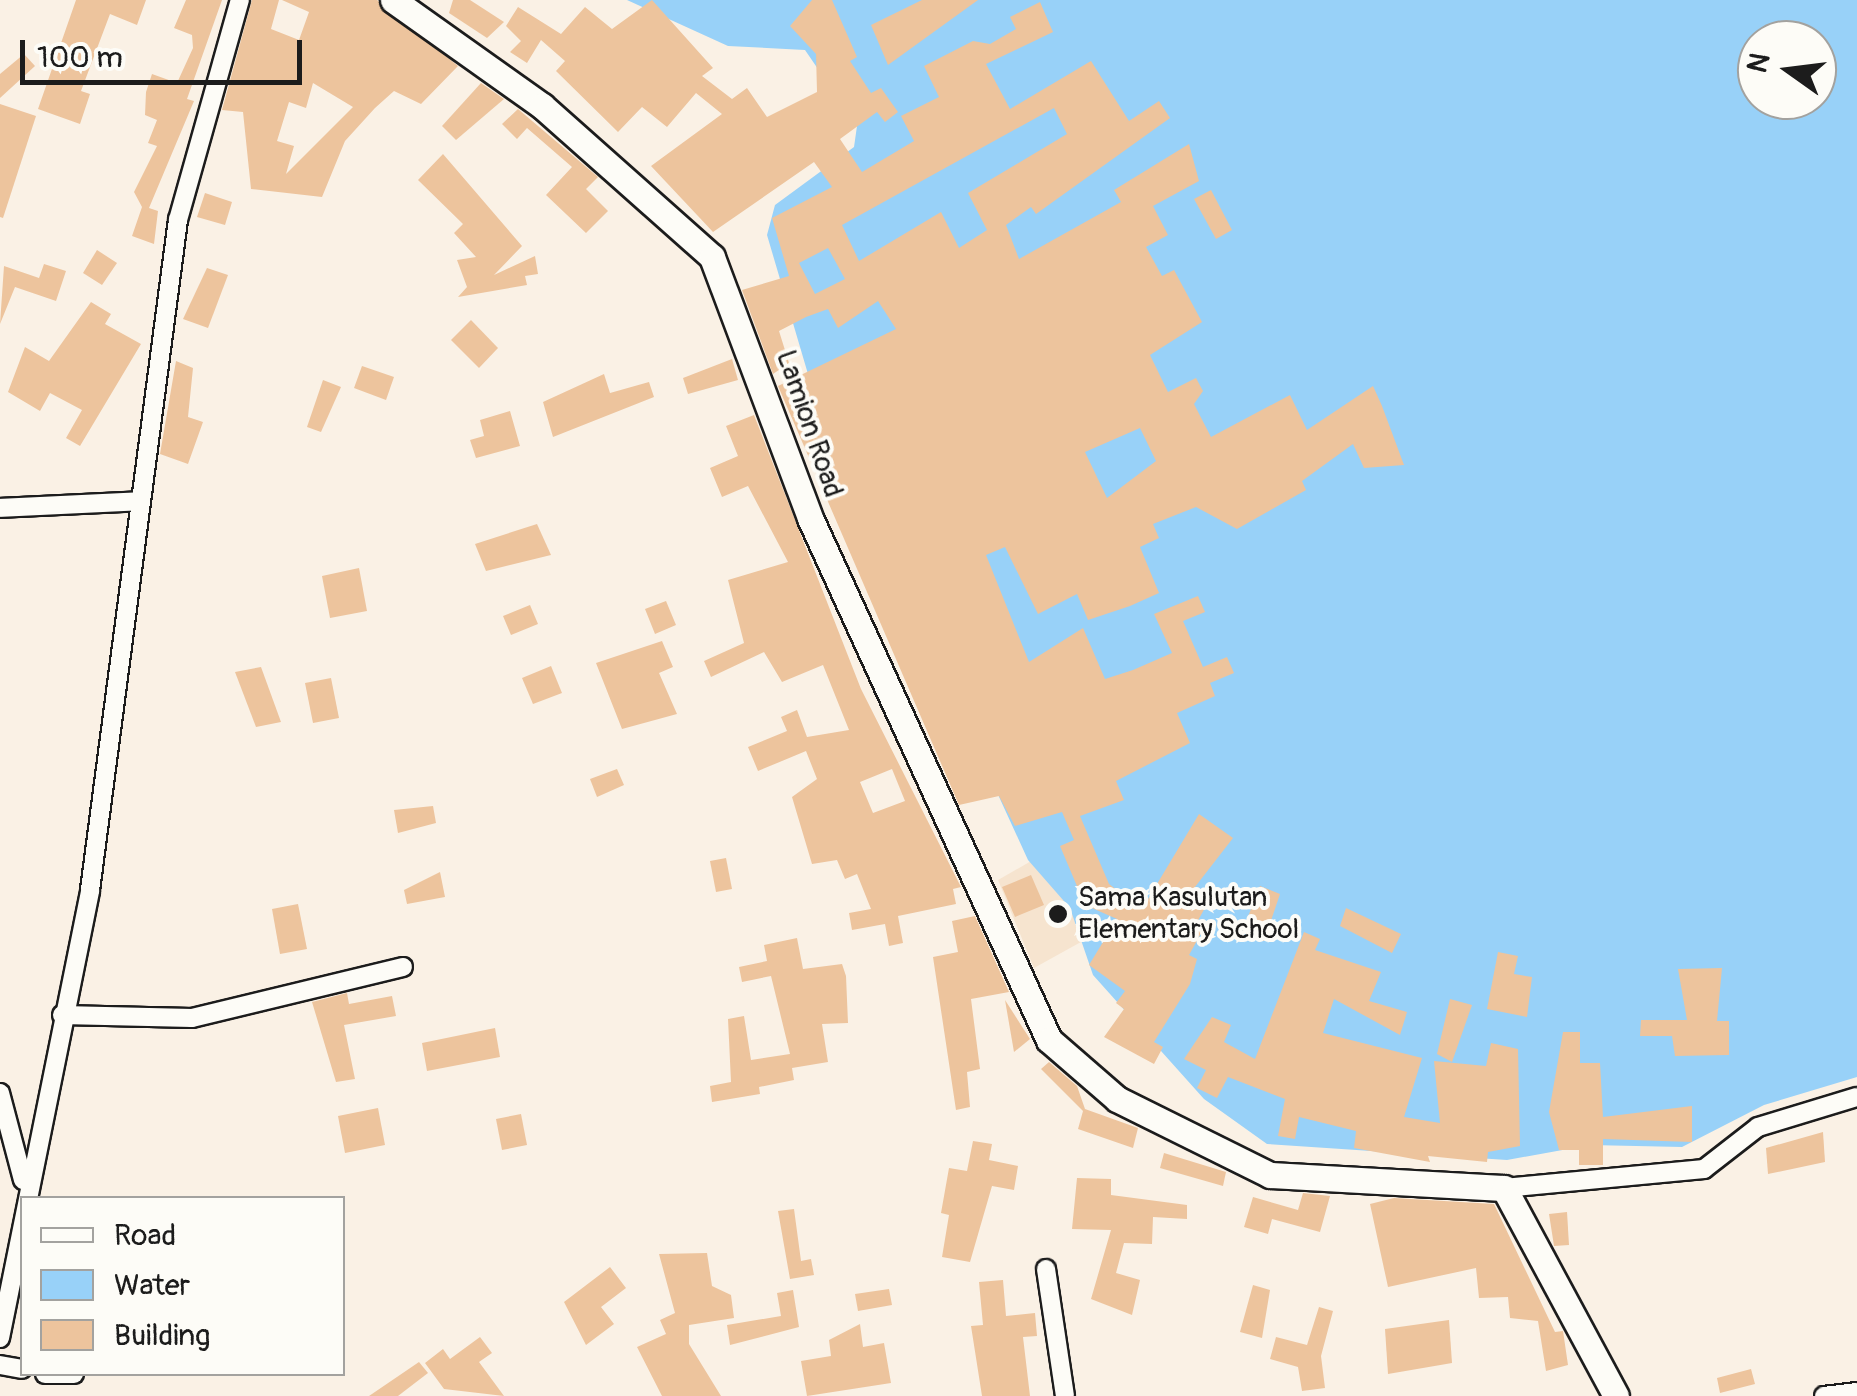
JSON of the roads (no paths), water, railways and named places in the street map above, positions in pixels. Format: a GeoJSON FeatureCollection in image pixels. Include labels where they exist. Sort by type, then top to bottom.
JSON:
{"type":"FeatureCollection","features":[{"type":"Feature","properties":{"kind":"street"},"geometry":{"type":"LineString","coordinates":[[22,1196],[90,890],[178,220],[240,0]]}},
{"type":"Feature","properties":{"kind":"street","name":"Lamion Road"},"geometry":{"type":"LineString","coordinates":[[393,0],[542,106],[712,257],[810,518],[1040,1028],[1080,1070],[1252,1168],[1299,1180],[1504,1188]]}},
{"type":"Feature","properties":{"kind":"street"},"geometry":{"type":"LineString","coordinates":[[0,508],[142,501]]}},
{"type":"Feature","properties":{"kind":"street"},"geometry":{"type":"LineString","coordinates":[[62,1014],[192,1018],[403,966]]}},
{"type":"Feature","properties":{"kind":"street"},"geometry":{"type":"LineString","coordinates":[[0,1093],[24,1185]]}},
{"type":"Feature","properties":{"kind":"street"},"geometry":{"type":"LineString","coordinates":[[1616,1396],[1504,1188],[1704,1169],[1758,1128],[1857,1096]]}},
{"type":"Feature","properties":{"kind":"street"},"geometry":{"type":"LineString","coordinates":[[0,1338],[20,1210]]}},
{"type":"Feature","properties":{"kind":"street"},"geometry":{"type":"LineString","coordinates":[[1046,1269],[1066,1396]]}},
{"type":"Feature","properties":{"kind":"street"},"geometry":{"type":"LineString","coordinates":[[1824,1396],[1857,1392]]}},
{"type":"Feature","properties":{"kind":"water"},"geometry":{"type":"Polygon","coordinates":[[[627,0],[1857,0],[1857,1077],[1764,1105],[1682,1147],[1590,1145],[1507,1160],[1267,1144],[1204,1099],[1093,975],[1070,908],[1028,860],[813,391],[767,235],[775,205],[854,147],[857,126],[805,50],[728,46],[627,0]]]}},
{"type":"Feature","properties":{"kind":"place","name":"Sama Kasulutan Elementary School"},"geometry":{"type":"Point","coordinates":[1058,914]}}]}
